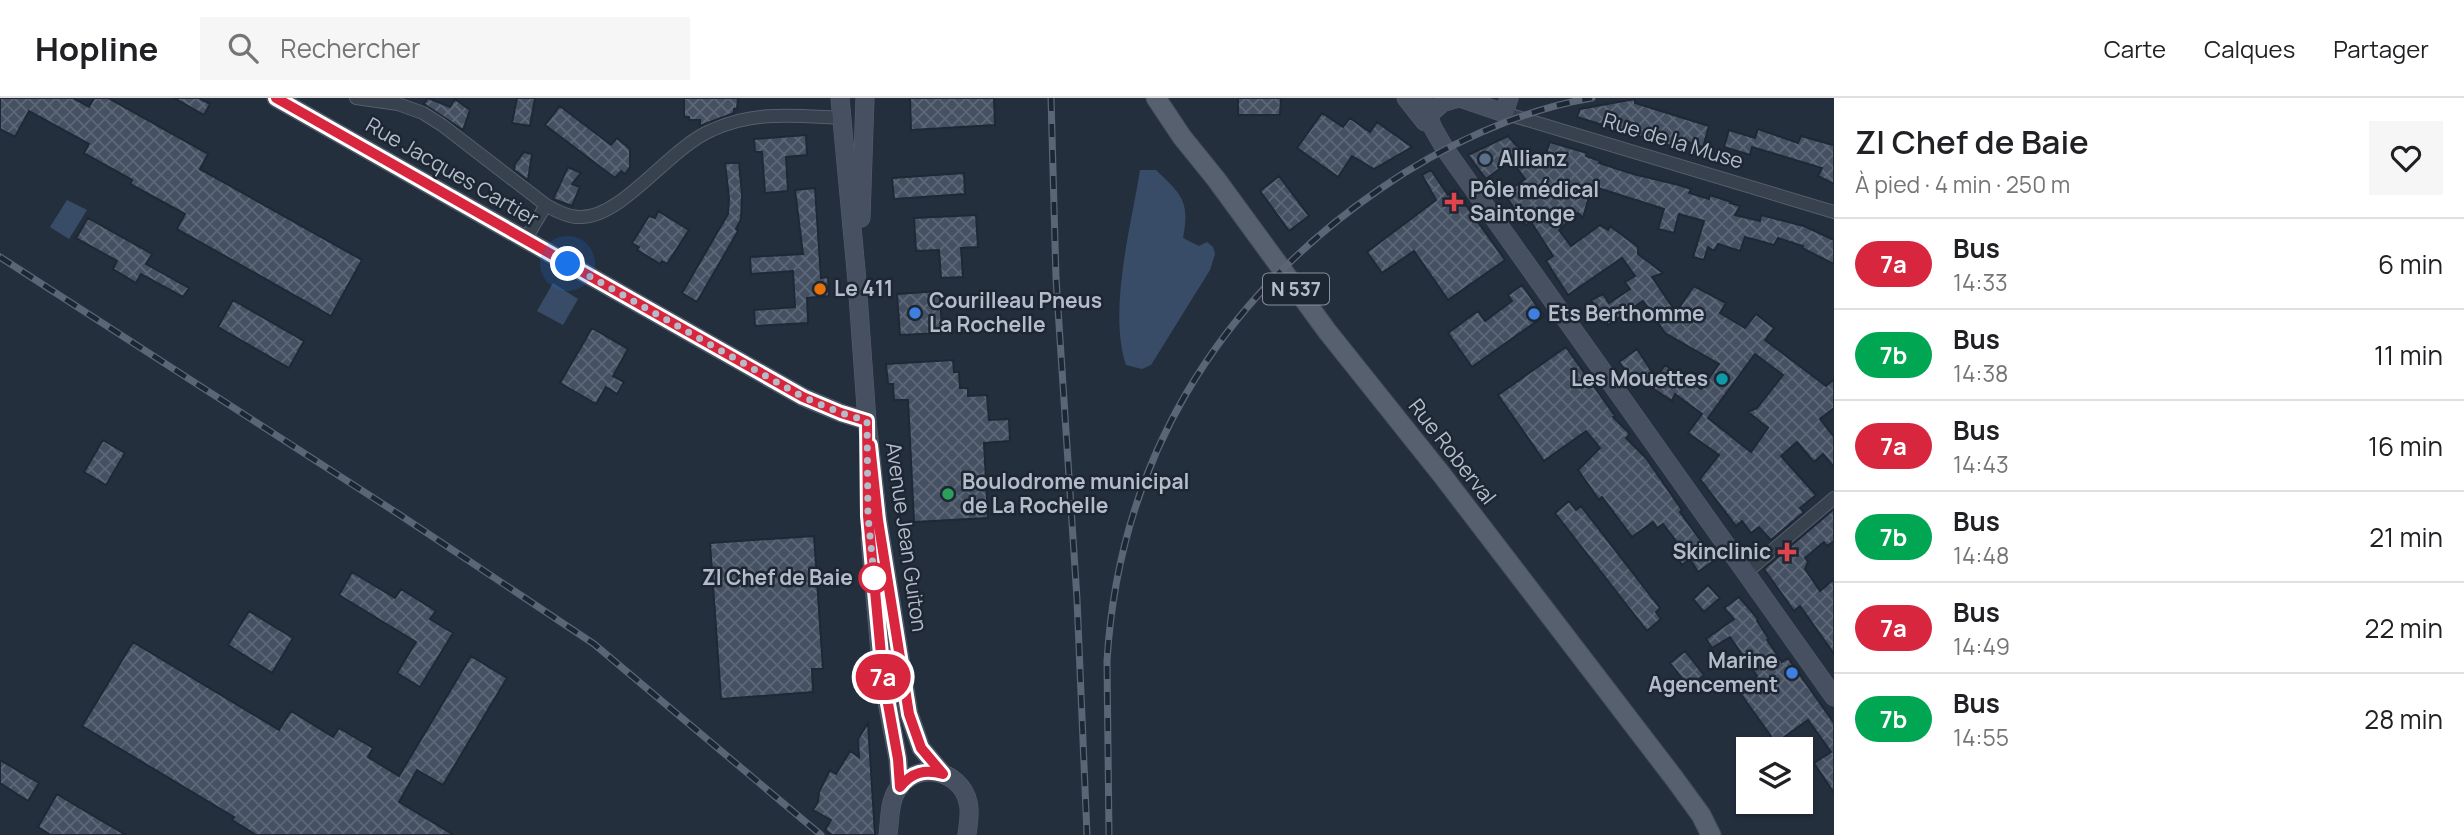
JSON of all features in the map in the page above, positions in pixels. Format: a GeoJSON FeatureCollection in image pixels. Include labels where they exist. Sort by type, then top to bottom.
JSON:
{"type":"FeatureCollection","features":[{"type":"Feature","properties":{"kind":"main road","name":"Rue Roberval"},"geometry":{"type":"LineString","coordinates":[[1156,98],[1173,125],[1216,179],[1327,331],[1442,475],[1674,778],[1712,835]]}},
{"type":"Feature","properties":{"kind":"street"},"geometry":{"type":"LineString","coordinates":[[356,98],[398,104],[423,113],[545,205],[580,218],[616,206],[685,145],[711,130],[744,119],[772,114],[843,118]]}},
{"type":"Feature","properties":{"kind":"street","name":"Avenue Jean Guiton"},"geometry":{"type":"LineString","coordinates":[[840,98],[878,520],[884,609],[883,676],[898,759],[900,787]]}},
{"type":"Feature","properties":{"kind":"street","name":"Avenue Jean Guiton"},"geometry":{"type":"LineString","coordinates":[[858,281],[865,98]]}},
{"type":"Feature","properties":{"kind":"street"},"geometry":{"type":"LineString","coordinates":[[1406,98],[1426,124],[1431,122]]}},
{"type":"Feature","properties":{"kind":"street"},"geometry":{"type":"LineString","coordinates":[[1421,98],[1445,149],[1834,697]]}},
{"type":"Feature","properties":{"kind":"street","name":"Rue de la Muse"},"geometry":{"type":"LineString","coordinates":[[1431,122],[1442,103],[1453,99],[1507,106],[1834,212]]}},
{"type":"Feature","properties":{"kind":"street","name":"Rue Jacques Cartier"},"geometry":{"type":"LineString","coordinates":[[284,101],[803,397],[867,421]]}},
{"type":"Feature","properties":{"kind":"street"},"geometry":{"type":"LineString","coordinates":[[526,240],[545,205]]}},
{"type":"Feature","properties":{"kind":"street"},"geometry":{"type":"LineString","coordinates":[[1747,572],[1834,498]]}},
{"type":"Feature","properties":{"kind":"street","name":"Avenue Jean Guiton"},"geometry":{"type":"LineString","coordinates":[[884,609],[913,731],[921,748],[943,774],[956,781],[964,790],[969,803],[972,832]]}},
{"type":"Feature","properties":{"kind":"street"},"geometry":{"type":"LineString","coordinates":[[888,835],[891,806],[900,787],[914,774],[933,771],[943,774]]}},
{"type":"Feature","properties":{"kind":"water"},"geometry":{"type":"Polygon","coordinates":[[[1140,170],[1156,170],[1178,193],[1185,215],[1183,238],[1199,246],[1207,242],[1213,247],[1215,254],[1210,270],[1151,365],[1142,369],[1126,365],[1119,319],[1123,268],[1140,170]]]}},
{"type":"Feature","properties":{"kind":"water"},"geometry":{"type":"Polygon","coordinates":[[[67,200],[87,210],[69,239],[50,227],[67,200]]]}},
{"type":"Feature","properties":{"kind":"water"},"geometry":{"type":"Polygon","coordinates":[[[553,283],[578,299],[563,325],[537,311],[553,283]]]}},
{"type":"Feature","properties":{"kind":"building"},"geometry":{"type":"Polygon","coordinates":[[[0,98],[73,98],[89,107],[94,98],[108,98],[208,154],[200,169],[362,260],[331,316],[177,229],[185,214],[130,184],[132,180],[84,153],[89,144],[29,111],[15,137],[0,129],[0,98]]]}},
{"type":"Feature","properties":{"kind":"building"},"geometry":{"type":"Polygon","coordinates":[[[174,98],[199,98],[210,104],[204,115],[174,98]]]}},
{"type":"Feature","properties":{"kind":"building"},"geometry":{"type":"Polygon","coordinates":[[[428,98],[450,107],[455,99],[470,110],[463,130],[424,104],[428,98]]]}},
{"type":"Feature","properties":{"kind":"building"},"geometry":{"type":"Polygon","coordinates":[[[517,98],[535,98],[530,126],[512,123],[517,98]]]}},
{"type":"Feature","properties":{"kind":"building"},"geometry":{"type":"Polygon","coordinates":[[[684,98],[738,98],[737,109],[734,109],[734,113],[700,126],[700,120],[684,117],[684,98]]]}},
{"type":"Feature","properties":{"kind":"building"},"geometry":{"type":"Polygon","coordinates":[[[910,98],[994,98],[995,125],[911,130],[910,98]]]}},
{"type":"Feature","properties":{"kind":"building"},"geometry":{"type":"Polygon","coordinates":[[[1238,98],[1281,98],[1280,115],[1238,115],[1238,98]]]}},
{"type":"Feature","properties":{"kind":"building"},"geometry":{"type":"Polygon","coordinates":[[[1635,99],[1635,103],[1709,126],[1703,147],[1680,139],[1677,148],[1577,117],[1580,109],[1635,99]]]}},
{"type":"Feature","properties":{"kind":"building"},"geometry":{"type":"Polygon","coordinates":[[[560,106],[611,145],[617,138],[630,149],[630,167],[625,174],[621,171],[615,178],[545,125],[560,106]]]}},
{"type":"Feature","properties":{"kind":"building"},"geometry":{"type":"Polygon","coordinates":[[[1322,113],[1343,127],[1350,118],[1370,132],[1377,122],[1412,147],[1374,169],[1352,156],[1338,177],[1297,148],[1322,113]]]}},
{"type":"Feature","properties":{"kind":"building"},"geometry":{"type":"Polygon","coordinates":[[[1758,129],[1798,143],[1801,136],[1833,145],[1834,143],[1834,184],[1818,176],[1822,168],[1752,147],[1750,155],[1724,147],[1729,130],[1755,138],[1758,129]]]}},
{"type":"Feature","properties":{"kind":"building"},"geometry":{"type":"Polygon","coordinates":[[[806,135],[807,155],[786,157],[788,191],[765,193],[762,152],[755,152],[754,139],[806,135]]]}},
{"type":"Feature","properties":{"kind":"building"},"geometry":{"type":"Polygon","coordinates":[[[1508,136],[1542,164],[1550,142],[1587,153],[1586,156],[1600,161],[1599,163],[1691,189],[1689,193],[1709,199],[1710,195],[1731,202],[1740,206],[1735,215],[1760,221],[1761,215],[1804,226],[1834,240],[1834,264],[1802,248],[1803,246],[1778,238],[1774,245],[1745,237],[1740,251],[1718,244],[1714,251],[1708,247],[1704,260],[1693,257],[1704,221],[1679,214],[1674,233],[1658,229],[1664,209],[1592,186],[1583,218],[1578,213],[1559,230],[1571,246],[1600,225],[1608,230],[1610,226],[1638,247],[1638,254],[1663,273],[1652,277],[1676,312],[1694,286],[1726,303],[1720,313],[1745,328],[1756,314],[1774,328],[1765,340],[1826,386],[1834,379],[1834,408],[1820,419],[1834,437],[1834,467],[1823,454],[1814,462],[1797,442],[1781,456],[1816,495],[1800,508],[1804,512],[1771,540],[1759,527],[1751,533],[1742,521],[1736,526],[1700,479],[1719,455],[1688,433],[1702,414],[1675,394],[1672,401],[1640,380],[1637,385],[1619,362],[1637,349],[1656,378],[1665,365],[1701,389],[1719,364],[1665,333],[1643,301],[1608,325],[1591,300],[1603,294],[1609,303],[1630,289],[1625,282],[1635,276],[1622,258],[1568,295],[1546,261],[1553,256],[1531,222],[1526,225],[1504,194],[1525,179],[1511,160],[1486,179],[1468,155],[1508,136]],[[1755,354],[1708,418],[1751,452],[1768,428],[1748,412],[1757,408],[1783,375],[1755,354]]]}},
{"type":"Feature","properties":{"kind":"building"},"geometry":{"type":"Polygon","coordinates":[[[524,152],[532,154],[528,180],[514,170],[524,152]]]}},
{"type":"Feature","properties":{"kind":"building"},"geometry":{"type":"Polygon","coordinates":[[[725,163],[739,163],[741,219],[736,229],[738,231],[697,302],[682,293],[728,214],[725,163]]]}},
{"type":"Feature","properties":{"kind":"building"},"geometry":{"type":"Polygon","coordinates":[[[568,167],[581,173],[572,184],[580,187],[572,206],[553,199],[568,167]]]}},
{"type":"Feature","properties":{"kind":"building"},"geometry":{"type":"Polygon","coordinates":[[[1431,170],[1448,195],[1455,190],[1505,260],[1448,300],[1414,251],[1382,273],[1367,252],[1436,200],[1422,175],[1431,170]]]}},
{"type":"Feature","properties":{"kind":"building"},"geometry":{"type":"Polygon","coordinates":[[[964,173],[965,194],[894,199],[892,178],[964,173]]]}},
{"type":"Feature","properties":{"kind":"building"},"geometry":{"type":"Polygon","coordinates":[[[1279,176],[1309,216],[1289,231],[1260,191],[1279,176]]]}},
{"type":"Feature","properties":{"kind":"building"},"geometry":{"type":"Polygon","coordinates":[[[815,188],[821,278],[828,277],[829,296],[807,298],[808,323],[755,326],[754,310],[795,307],[793,271],[751,274],[750,257],[803,254],[795,190],[815,188]]]}},
{"type":"Feature","properties":{"kind":"building"},"geometry":{"type":"Polygon","coordinates":[[[658,211],[689,230],[667,264],[662,261],[660,264],[637,250],[639,247],[632,243],[649,216],[655,218],[658,211]]]}},
{"type":"Feature","properties":{"kind":"building"},"geometry":{"type":"Polygon","coordinates":[[[976,215],[978,247],[961,248],[963,277],[941,278],[939,250],[916,251],[914,218],[976,215]]]}},
{"type":"Feature","properties":{"kind":"building"},"geometry":{"type":"Polygon","coordinates":[[[88,218],[152,254],[146,264],[189,288],[183,297],[141,274],[136,283],[113,269],[117,261],[76,238],[88,218]]]}},
{"type":"Feature","properties":{"kind":"building"},"geometry":{"type":"Polygon","coordinates":[[[1522,285],[1544,316],[1472,367],[1448,333],[1478,311],[1485,321],[1512,301],[1508,295],[1522,285]]]}},
{"type":"Feature","properties":{"kind":"building"},"geometry":{"type":"Polygon","coordinates":[[[940,291],[942,333],[900,335],[897,294],[940,291]]]}},
{"type":"Feature","properties":{"kind":"building"},"geometry":{"type":"Polygon","coordinates":[[[233,300],[304,341],[289,368],[218,327],[233,300]]]}},
{"type":"Feature","properties":{"kind":"building"},"geometry":{"type":"Polygon","coordinates":[[[592,328],[628,349],[613,376],[624,382],[617,394],[606,387],[596,404],[560,383],[592,328]]]}},
{"type":"Feature","properties":{"kind":"building"},"geometry":{"type":"Polygon","coordinates":[[[1566,347],[1615,416],[1613,417],[1630,434],[1626,438],[1646,458],[1715,560],[1698,572],[1690,559],[1682,565],[1676,555],[1683,550],[1663,524],[1657,528],[1653,522],[1632,537],[1602,497],[1599,500],[1578,470],[1600,448],[1586,431],[1544,461],[1498,395],[1566,347]]]}},
{"type":"Feature","properties":{"kind":"building"},"geometry":{"type":"Polygon","coordinates":[[[953,360],[954,372],[959,372],[960,388],[968,388],[968,396],[987,395],[989,420],[1009,419],[1010,441],[984,443],[988,518],[914,522],[908,400],[894,400],[893,384],[888,384],[886,364],[953,360]]]}},
{"type":"Feature","properties":{"kind":"building"},"geometry":{"type":"Polygon","coordinates":[[[103,440],[125,453],[106,485],[84,472],[103,440]]]}},
{"type":"Feature","properties":{"kind":"building"},"geometry":{"type":"Polygon","coordinates":[[[1569,501],[1576,510],[1581,506],[1660,608],[1656,612],[1661,619],[1647,631],[1555,513],[1569,501]]]}},
{"type":"Feature","properties":{"kind":"building"},"geometry":{"type":"Polygon","coordinates":[[[1834,509],[1834,541],[1827,546],[1824,542],[1805,558],[1808,562],[1805,569],[1820,591],[1834,579],[1834,654],[1800,606],[1794,611],[1764,569],[1834,509]]]}},
{"type":"Feature","properties":{"kind":"building"},"geometry":{"type":"Polygon","coordinates":[[[814,536],[823,669],[812,669],[813,692],[721,699],[710,543],[814,536]]]}},
{"type":"Feature","properties":{"kind":"building"},"geometry":{"type":"Polygon","coordinates":[[[352,572],[395,598],[401,589],[436,611],[430,619],[453,633],[420,687],[397,673],[416,642],[339,595],[352,572]]]}},
{"type":"Feature","properties":{"kind":"building"},"geometry":{"type":"Polygon","coordinates":[[[1708,585],[1720,598],[1704,612],[1693,599],[1708,585]]]}},
{"type":"Feature","properties":{"kind":"building"},"geometry":{"type":"Polygon","coordinates":[[[1739,597],[1758,619],[1769,639],[1767,640],[1782,662],[1788,658],[1834,723],[1834,793],[1814,763],[1831,752],[1808,720],[1784,737],[1772,737],[1740,693],[1743,691],[1741,688],[1757,676],[1730,637],[1712,648],[1706,639],[1734,619],[1724,608],[1739,597]]]}},
{"type":"Feature","properties":{"kind":"building"},"geometry":{"type":"Polygon","coordinates":[[[249,611],[293,638],[272,673],[228,645],[249,611]]]}},
{"type":"Feature","properties":{"kind":"building"},"geometry":{"type":"Polygon","coordinates":[[[133,642],[279,730],[291,711],[333,737],[339,728],[373,748],[368,757],[399,776],[471,656],[507,678],[443,785],[417,770],[399,802],[454,835],[256,835],[232,820],[234,817],[82,726],[133,642]]]}},
{"type":"Feature","properties":{"kind":"building"},"geometry":{"type":"Polygon","coordinates":[[[1685,651],[1704,675],[1689,687],[1670,663],[1685,651]]]}},
{"type":"Feature","properties":{"kind":"building"},"geometry":{"type":"Polygon","coordinates":[[[868,723],[875,835],[832,835],[825,830],[831,820],[813,810],[830,770],[836,774],[850,751],[859,757],[858,739],[868,723]]]}},
{"type":"Feature","properties":{"kind":"building"},"geometry":{"type":"Polygon","coordinates":[[[0,760],[39,783],[28,801],[0,783],[0,760]]]}},
{"type":"Feature","properties":{"kind":"building"},"geometry":{"type":"Polygon","coordinates":[[[57,794],[126,835],[51,835],[38,827],[57,794]]]}},
{"type":"Feature","properties":{"kind":"railway"},"geometry":{"type":"LineString","coordinates":[[1051,98],[1056,278],[1077,599],[1087,835]]}},
{"type":"Feature","properties":{"kind":"railway"},"geometry":{"type":"LineString","coordinates":[[1109,835],[1107,661],[1115,588],[1132,519],[1156,454],[1187,392],[1225,335],[1270,282],[1322,233],[1380,189],[1428,159],[1481,132],[1537,111],[1592,98]]}},
{"type":"Feature","properties":{"kind":"railway"},"geometry":{"type":"LineString","coordinates":[[0,257],[400,515],[594,644],[821,835]]}},
{"type":"Feature","properties":{"kind":"bus line","name":"7a"},"geometry":{"type":"LineString","coordinates":[[276,98],[803,397],[867,421],[868,516],[883,676],[898,759],[900,787],[914,774],[923,771],[943,774],[921,748],[909,714],[878,520],[870,445]]}},
{"type":"Feature","properties":{"kind":"place","name":"Allianz"},"geometry":{"type":"Point","coordinates":[1485,159]}},
{"type":"Feature","properties":{"kind":"place","name":"Pôle médical Saintonge"},"geometry":{"type":"Point","coordinates":[1454,202]}},
{"type":"Feature","properties":{"kind":"place","name":"Le 411"},"geometry":{"type":"Point","coordinates":[820,289]}},
{"type":"Feature","properties":{"kind":"place","name":"Courilleau Pneus La Rochelle"},"geometry":{"type":"Point","coordinates":[915,313]}},
{"type":"Feature","properties":{"kind":"place","name":"Ets Berthomme"},"geometry":{"type":"Point","coordinates":[1534,314]}},
{"type":"Feature","properties":{"kind":"place","name":"Les Mouettes"},"geometry":{"type":"Point","coordinates":[1722,379]}},
{"type":"Feature","properties":{"kind":"place","name":"Boulodrome municipal de La Rochelle"},"geometry":{"type":"Point","coordinates":[948,494]}},
{"type":"Feature","properties":{"kind":"place","name":"Skinclinic"},"geometry":{"type":"Point","coordinates":[1787,552]}},
{"type":"Feature","properties":{"kind":"place","name":"ZI Chef de Baie"},"geometry":{"type":"Point","coordinates":[874,578]}},
{"type":"Feature","properties":{"kind":"place","name":"Marine Agencement"},"geometry":{"type":"Point","coordinates":[1792,673]}},
{"type":"Feature","properties":{"kind":"route"},"geometry":{"type":"LineString","coordinates":[[568,264],[803,397],[867,421],[868,516],[875,586],[874,578]]}}]}
